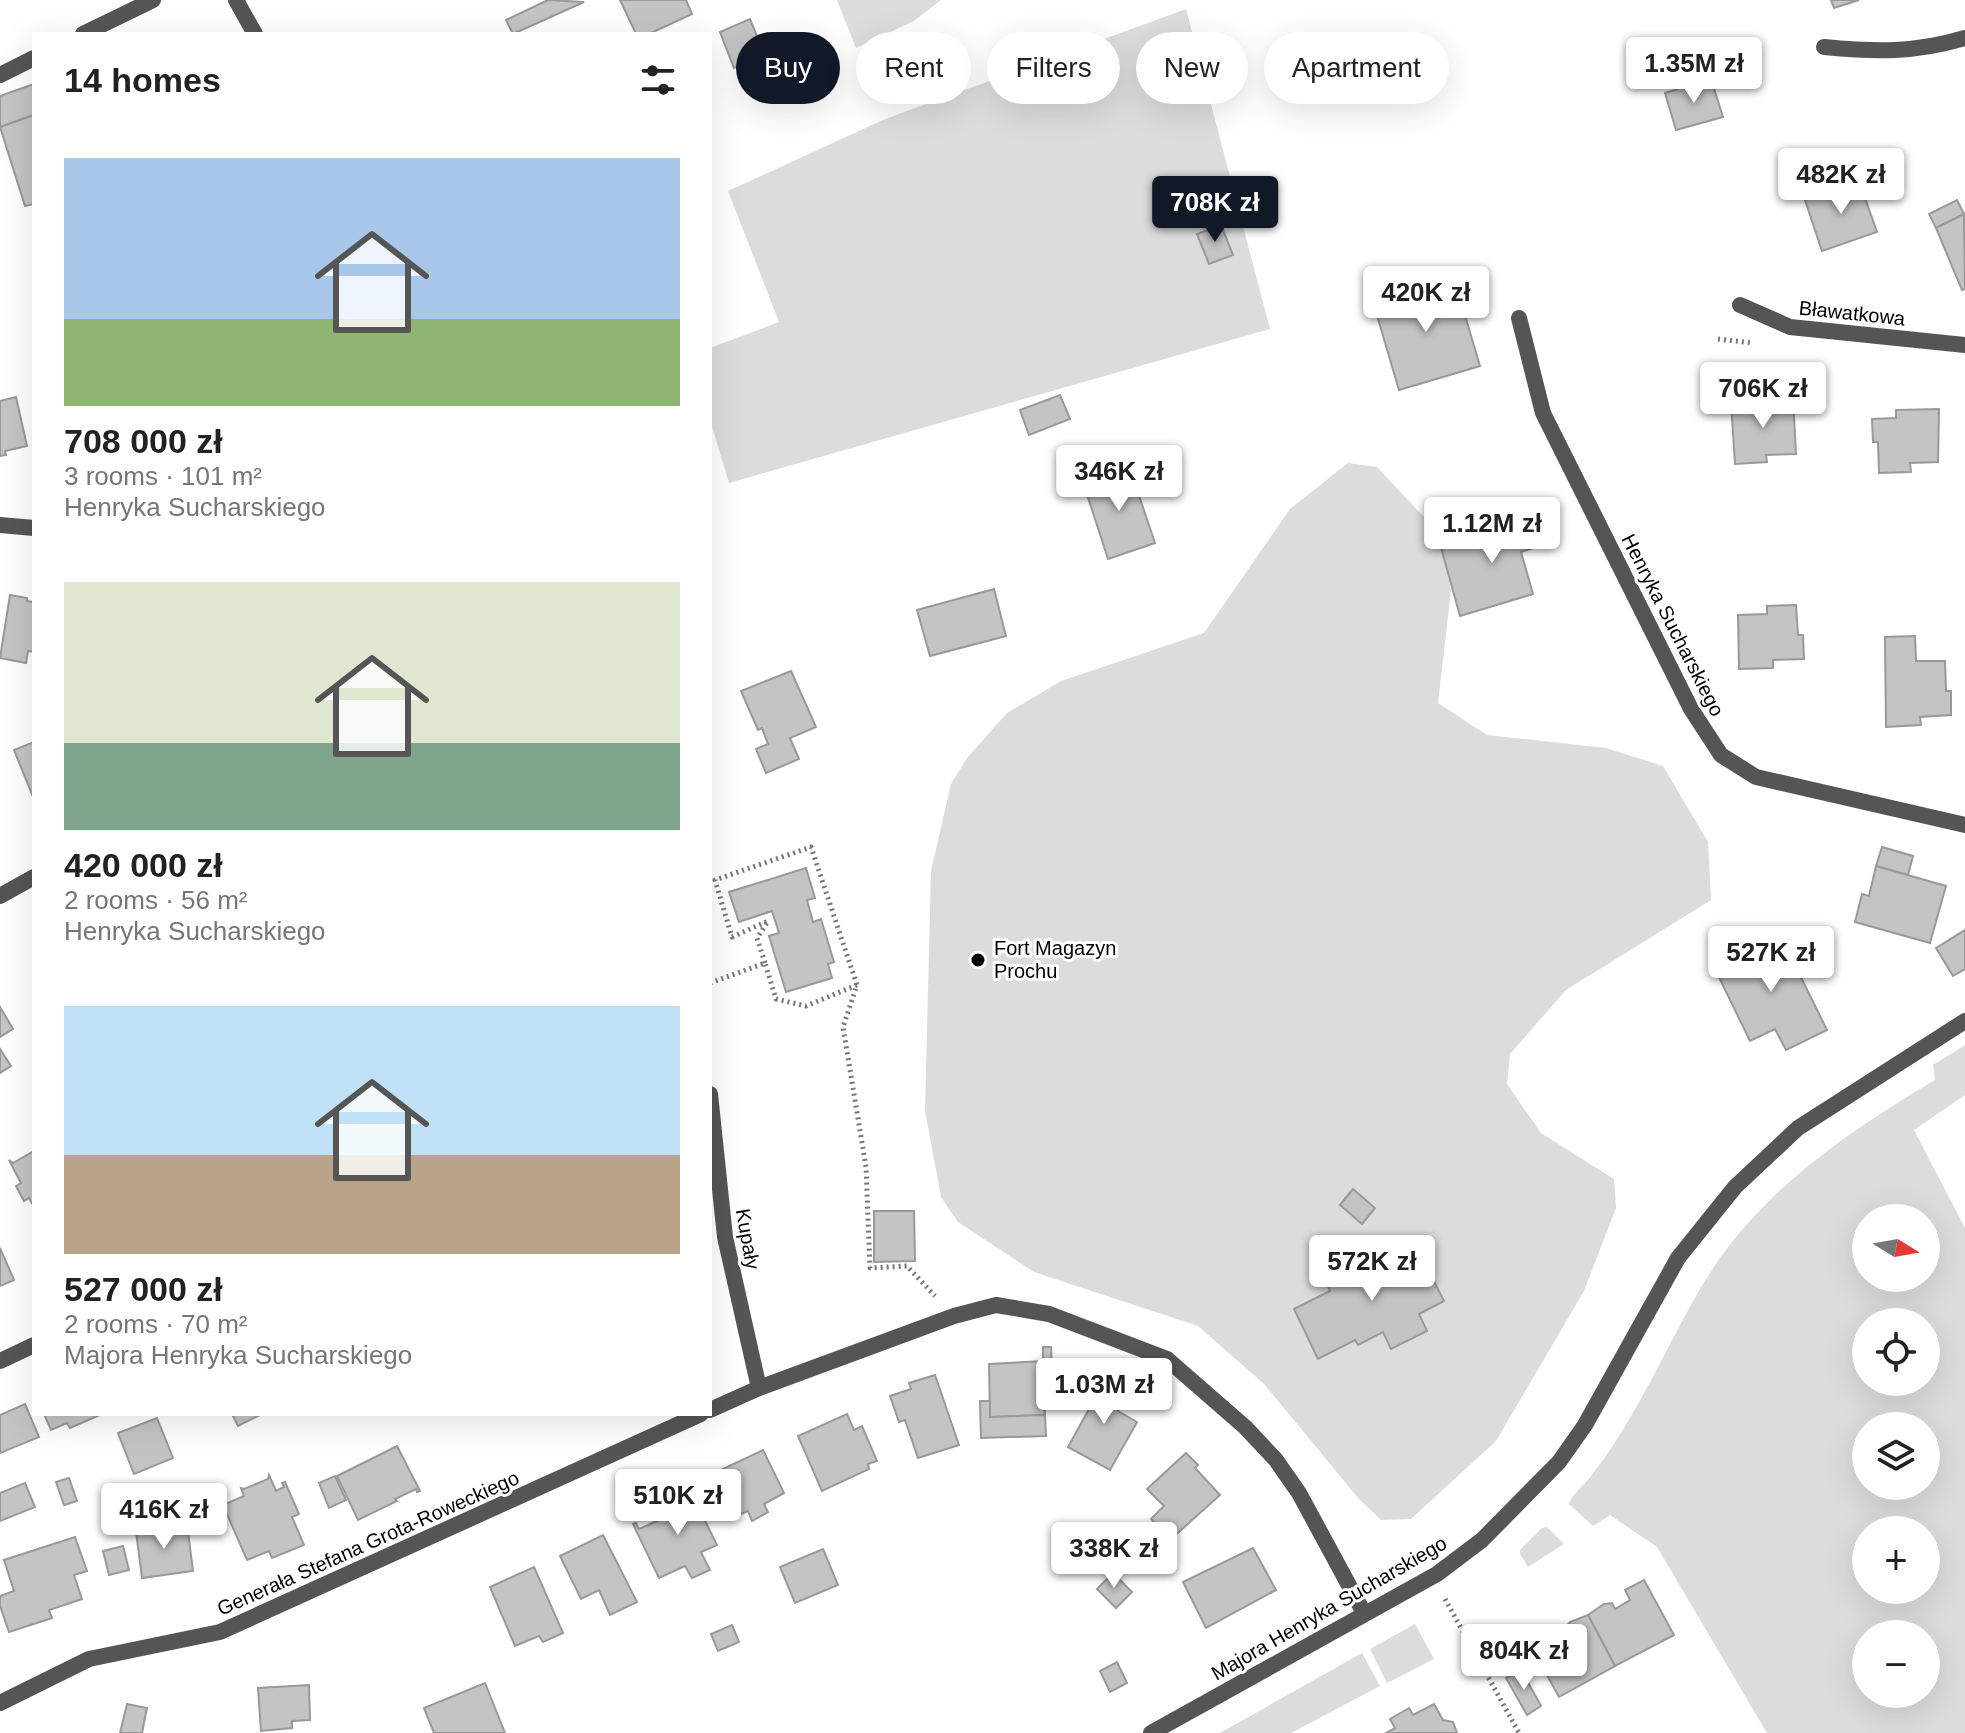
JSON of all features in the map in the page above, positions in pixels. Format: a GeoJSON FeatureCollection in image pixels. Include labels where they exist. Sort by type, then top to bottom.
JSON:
{"type":"FeatureCollection","features":[{"type":"Feature","properties":{"kind":"street"},"geometry":{"type":"LineString","coordinates":[[87,32],[153,0]]}},
{"type":"Feature","properties":{"kind":"street"},"geometry":{"type":"LineString","coordinates":[[236,0],[254,32]]}},
{"type":"Feature","properties":{"kind":"street"},"geometry":{"type":"LineString","coordinates":[[1824,47],[1915,51],[1965,38]]}},
{"type":"Feature","properties":{"kind":"street"},"geometry":{"type":"LineString","coordinates":[[0,75],[32,59]]}},
{"type":"Feature","properties":{"kind":"street","name":"Bławatkowa"},"geometry":{"type":"LineString","coordinates":[[1740,305],[1790,327],[1965,345]]}},
{"type":"Feature","properties":{"kind":"street","name":"Henryka Sucharskiego"},"geometry":{"type":"LineString","coordinates":[[1519,318],[1543,413],[1691,709],[1721,755],[1756,777],[1965,825]]}},
{"type":"Feature","properties":{"kind":"street"},"geometry":{"type":"LineString","coordinates":[[0,525],[32,528]]}},
{"type":"Feature","properties":{"kind":"street"},"geometry":{"type":"LineString","coordinates":[[0,896],[32,878]]}},
{"type":"Feature","properties":{"kind":"street","name":"Majora Henryka Sucharskiego"},"geometry":{"type":"LineString","coordinates":[[1151,1733],[1437,1574],[1482,1540],[1559,1462],[1585,1425],[1678,1258],[1754,1167],[1819,1113],[1965,1021]]}},
{"type":"Feature","properties":{"kind":"street","name":"Kupały"},"geometry":{"type":"LineString","coordinates":[[712,1113],[725,1237],[759,1388]]}},
{"type":"Feature","properties":{"kind":"street"},"geometry":{"type":"LineString","coordinates":[[712,1409],[759,1388],[954,1316],[996,1305],[1049,1314],[1167,1359],[1245,1427],[1276,1460],[1317,1524],[1364,1613]]}},
{"type":"Feature","properties":{"kind":"street"},"geometry":{"type":"LineString","coordinates":[[0,1361],[32,1346]]}},
{"type":"Feature","properties":{"kind":"street","name":"Generała Stefana Grota-Roweckiego"},"geometry":{"type":"LineString","coordinates":[[0,1703],[89,1659],[220,1632],[697,1416]]}},
{"type":"Feature","properties":{"kind":"path"},"geometry":{"type":"LineString","coordinates":[[857,985],[806,1006],[776,999],[757,938],[768,921],[732,937],[715,880],[811,847],[857,985],[843,1027],[866,1167],[870,1268],[907,1266],[954,1316]]}},
{"type":"Feature","properties":{"kind":"path"},"geometry":{"type":"LineString","coordinates":[[712,982],[765,963]]}},
{"type":"Feature","properties":{"kind":"path"},"geometry":{"type":"LineString","coordinates":[[1445,1599],[1519,1733]]}},
{"type":"Feature","properties":{"kind":"shaded area"},"geometry":{"type":"Polygon","coordinates":[[[837,0],[941,0],[914,21],[890,32],[856,32],[856,48],[837,0]]]}},
{"type":"Feature","properties":{"kind":"shaded area"},"geometry":{"type":"Polygon","coordinates":[[[1186,9],[1192,32],[1136,32],[1136,104],[1211,104],[1270,329],[729,483],[712,427],[712,347],[779,322],[728,191],[885,119],[926,104],[971,104],[971,88],[987,82],[987,104],[1120,104],[1120,33],[1186,9]]]}},
{"type":"Feature","properties":{"kind":"shaded area"},"geometry":{"type":"Polygon","coordinates":[[[1348,463],[1377,467],[1439,533],[1451,590],[1438,703],[1487,735],[1606,748],[1663,766],[1708,842],[1711,900],[1566,990],[1510,1054],[1507,1084],[1541,1133],[1614,1179],[1616,1208],[1584,1291],[1496,1441],[1411,1519],[1381,1520],[1359,1499],[1264,1384],[1198,1326],[1034,1272],[958,1222],[941,1197],[925,1110],[931,871],[951,784],[967,758],[1007,713],[1061,681],[1204,633],[1290,509],[1348,463]]]}},
{"type":"Feature","properties":{"kind":"shaded area"},"geometry":{"type":"Polygon","coordinates":[[[1965,1045],[1965,1095],[1914,1130],[1965,1228],[1965,1733],[1767,1733],[1657,1547],[1610,1515],[1593,1526],[1569,1504],[1622,1432],[1691,1305],[1732,1242],[1777,1193],[1826,1152],[1935,1080],[1933,1065],[1965,1045]]]}},
{"type":"Feature","properties":{"kind":"shaded area"},"geometry":{"type":"Polygon","coordinates":[[[1547,1527],[1564,1544],[1528,1567],[1520,1550],[1542,1528],[1547,1527]]]}},
{"type":"Feature","properties":{"kind":"shaded area"},"geometry":{"type":"Polygon","coordinates":[[[1415,1624],[1434,1659],[1387,1683],[1370,1649],[1415,1624]]]}},
{"type":"Feature","properties":{"kind":"shaded area"},"geometry":{"type":"Polygon","coordinates":[[[1362,1653],[1380,1686],[1291,1733],[1220,1733],[1362,1653]]]}},
{"type":"Feature","properties":{"kind":"building"},"geometry":{"type":"Polygon","coordinates":[[[548,0],[584,2],[517,32],[512,32],[506,20],[548,0]]]}},
{"type":"Feature","properties":{"kind":"building"},"geometry":{"type":"Polygon","coordinates":[[[620,0],[686,0],[692,14],[653,32],[635,32],[620,0]]]}},
{"type":"Feature","properties":{"kind":"building"},"geometry":{"type":"Polygon","coordinates":[[[1831,0],[1859,0],[1834,8],[1831,0]]]}},
{"type":"Feature","properties":{"kind":"building"},"geometry":{"type":"Polygon","coordinates":[[[750,19],[755,32],[736,32],[736,67],[734,68],[720,32],[750,19]]]}},
{"type":"Feature","properties":{"kind":"building"},"geometry":{"type":"Polygon","coordinates":[[[1711,79],[1723,117],[1676,130],[1665,93],[1711,79]]]}},
{"type":"Feature","properties":{"kind":"building"},"geometry":{"type":"Polygon","coordinates":[[[32,85],[32,116],[0,127],[0,96],[32,85]]]}},
{"type":"Feature","properties":{"kind":"building"},"geometry":{"type":"Polygon","coordinates":[[[32,116],[32,204],[25,206],[0,127],[32,116]]]}},
{"type":"Feature","properties":{"kind":"building"},"geometry":{"type":"Polygon","coordinates":[[[1859,181],[1877,232],[1822,251],[1805,200],[1859,181]]]}},
{"type":"Feature","properties":{"kind":"building"},"geometry":{"type":"Polygon","coordinates":[[[1957,200],[1964,214],[1936,228],[1929,214],[1957,200]]]}},
{"type":"Feature","properties":{"kind":"building"},"geometry":{"type":"Polygon","coordinates":[[[1964,214],[1965,289],[1962,290],[1936,228],[1964,214]]]}},
{"type":"Feature","properties":{"kind":"building"},"geometry":{"type":"Polygon","coordinates":[[[1221,225],[1233,255],[1209,264],[1197,234],[1221,225]]]}},
{"type":"Feature","properties":{"kind":"building"},"geometry":{"type":"Polygon","coordinates":[[[1454,278],[1480,366],[1399,390],[1373,302],[1454,278]]]}},
{"type":"Feature","properties":{"kind":"building"},"geometry":{"type":"Polygon","coordinates":[[[1060,395],[1070,419],[1029,435],[1020,410],[1060,395]]]}},
{"type":"Feature","properties":{"kind":"building"},"geometry":{"type":"Polygon","coordinates":[[[16,397],[27,446],[5,451],[6,455],[0,456],[0,401],[16,397]]]}},
{"type":"Feature","properties":{"kind":"building"},"geometry":{"type":"Polygon","coordinates":[[[1793,399],[1796,454],[1766,455],[1767,462],[1735,464],[1731,402],[1793,399]]]}},
{"type":"Feature","properties":{"kind":"building"},"geometry":{"type":"Polygon","coordinates":[[[1939,409],[1938,462],[1910,463],[1911,472],[1879,473],[1878,442],[1873,442],[1872,419],[1896,418],[1896,410],[1939,409]]]}},
{"type":"Feature","properties":{"kind":"building"},"geometry":{"type":"Polygon","coordinates":[[[1129,466],[1155,543],[1108,559],[1083,482],[1129,466]]]}},
{"type":"Feature","properties":{"kind":"building"},"geometry":{"type":"Polygon","coordinates":[[[1538,515],[1546,544],[1521,552],[1533,594],[1460,616],[1440,544],[1538,515]]]}},
{"type":"Feature","properties":{"kind":"building"},"geometry":{"type":"Polygon","coordinates":[[[994,589],[1006,636],[930,656],[917,610],[994,589]]]}},
{"type":"Feature","properties":{"kind":"building"},"geometry":{"type":"Polygon","coordinates":[[[10,595],[27,598],[32,602],[32,652],[28,651],[26,663],[0,658],[10,595]]]}},
{"type":"Feature","properties":{"kind":"building"},"geometry":{"type":"Polygon","coordinates":[[[1796,605],[1798,635],[1803,635],[1804,659],[1773,660],[1773,668],[1739,669],[1738,615],[1767,614],[1767,606],[1796,605]]]}},
{"type":"Feature","properties":{"kind":"building"},"geometry":{"type":"Polygon","coordinates":[[[1915,636],[1916,661],[1945,661],[1946,691],[1951,691],[1951,715],[1920,717],[1921,725],[1886,727],[1885,637],[1915,636]]]}},
{"type":"Feature","properties":{"kind":"building"},"geometry":{"type":"Polygon","coordinates":[[[791,671],[816,727],[790,738],[799,759],[766,773],[756,749],[768,744],[762,728],[758,730],[741,691],[791,671]]]}},
{"type":"Feature","properties":{"kind":"building"},"geometry":{"type":"Polygon","coordinates":[[[32,743],[32,794],[14,750],[32,743]]]}},
{"type":"Feature","properties":{"kind":"building"},"geometry":{"type":"Polygon","coordinates":[[[1882,847],[1913,856],[1908,875],[1876,866],[1882,847]]]}},
{"type":"Feature","properties":{"kind":"building"},"geometry":{"type":"Polygon","coordinates":[[[1876,866],[1946,886],[1930,943],[1855,922],[1862,894],[1869,896],[1876,866]]]}},
{"type":"Feature","properties":{"kind":"building"},"geometry":{"type":"Polygon","coordinates":[[[806,868],[815,898],[807,900],[813,922],[821,919],[834,962],[828,964],[832,978],[786,992],[769,936],[779,933],[772,911],[739,922],[729,892],[806,868]]]}},
{"type":"Feature","properties":{"kind":"building"},"geometry":{"type":"Polygon","coordinates":[[[1965,930],[1965,969],[1953,976],[1936,948],[1965,930]]]}},
{"type":"Feature","properties":{"kind":"building"},"geometry":{"type":"Polygon","coordinates":[[[1780,935],[1827,1030],[1786,1050],[1775,1029],[1750,1041],[1714,967],[1780,935]]]}},
{"type":"Feature","properties":{"kind":"building"},"geometry":{"type":"Polygon","coordinates":[[[0,1007],[13,1029],[0,1037],[0,1007]]]}},
{"type":"Feature","properties":{"kind":"building"},"geometry":{"type":"Polygon","coordinates":[[[0,1049],[11,1066],[0,1073],[0,1049]]]}},
{"type":"Feature","properties":{"kind":"building"},"geometry":{"type":"Polygon","coordinates":[[[32,1152],[32,1203],[29,1198],[24,1201],[16,1186],[21,1183],[9,1160],[13,1163],[32,1152]]]}},
{"type":"Feature","properties":{"kind":"building"},"geometry":{"type":"Polygon","coordinates":[[[1353,1189],[1375,1208],[1362,1224],[1340,1205],[1353,1189]]]}},
{"type":"Feature","properties":{"kind":"building"},"geometry":{"type":"Polygon","coordinates":[[[874,1211],[914,1211],[915,1261],[874,1262],[874,1211]]]}},
{"type":"Feature","properties":{"kind":"building"},"geometry":{"type":"Polygon","coordinates":[[[1413,1241],[1444,1301],[1419,1314],[1427,1331],[1391,1349],[1383,1332],[1358,1345],[1355,1340],[1318,1359],[1294,1309],[1330,1291],[1327,1284],[1413,1241]]]}},
{"type":"Feature","properties":{"kind":"building"},"geometry":{"type":"Polygon","coordinates":[[[0,1248],[14,1280],[0,1286],[0,1248]]]}},
{"type":"Feature","properties":{"kind":"building"},"geometry":{"type":"Polygon","coordinates":[[[1043,1347],[1051,1347],[1053,1390],[1044,1390],[1045,1415],[990,1417],[989,1364],[1043,1361],[1043,1347]]]}},
{"type":"Feature","properties":{"kind":"building"},"geometry":{"type":"Polygon","coordinates":[[[935,1375],[959,1445],[918,1458],[905,1420],[899,1422],[890,1396],[911,1389],[909,1383],[935,1375]]]}},
{"type":"Feature","properties":{"kind":"building"},"geometry":{"type":"Polygon","coordinates":[[[1103,1378],[1129,1392],[1118,1411],[1137,1422],[1110,1470],[1068,1447],[1103,1378]]]}},
{"type":"Feature","properties":{"kind":"building"},"geometry":{"type":"Polygon","coordinates":[[[980,1401],[990,1401],[990,1417],[1045,1415],[1046,1436],[981,1438],[980,1401]]]}},
{"type":"Feature","properties":{"kind":"building"},"geometry":{"type":"Polygon","coordinates":[[[25,1404],[39,1437],[0,1453],[0,1415],[25,1404]]]}},
{"type":"Feature","properties":{"kind":"building"},"geometry":{"type":"Polygon","coordinates":[[[847,1414],[854,1430],[862,1426],[877,1461],[868,1464],[869,1469],[822,1491],[798,1436],[847,1414]]]}},
{"type":"Feature","properties":{"kind":"building"},"geometry":{"type":"Polygon","coordinates":[[[45,1416],[97,1416],[70,1428],[67,1423],[51,1430],[45,1416]]]}},
{"type":"Feature","properties":{"kind":"building"},"geometry":{"type":"Polygon","coordinates":[[[233,1416],[258,1416],[238,1426],[233,1416]]]}},
{"type":"Feature","properties":{"kind":"building"},"geometry":{"type":"Polygon","coordinates":[[[157,1418],[173,1458],[134,1474],[118,1433],[157,1418]]]}},
{"type":"Feature","properties":{"kind":"building"},"geometry":{"type":"Polygon","coordinates":[[[397,1446],[420,1491],[416,1489],[358,1520],[337,1476],[397,1446]]]}},
{"type":"Feature","properties":{"kind":"building"},"geometry":{"type":"Polygon","coordinates":[[[763,1450],[784,1493],[764,1504],[768,1512],[752,1521],[748,1511],[728,1519],[708,1476],[763,1450]]]}},
{"type":"Feature","properties":{"kind":"building"},"geometry":{"type":"Polygon","coordinates":[[[1186,1453],[1198,1465],[1195,1468],[1220,1495],[1170,1540],[1151,1519],[1164,1506],[1147,1489],[1186,1453]]]}},
{"type":"Feature","properties":{"kind":"building"},"geometry":{"type":"Polygon","coordinates":[[[269,1475],[276,1491],[284,1487],[282,1483],[285,1482],[299,1514],[292,1517],[304,1545],[272,1558],[269,1551],[247,1560],[223,1505],[244,1496],[241,1488],[268,1479],[269,1475]]]}},
{"type":"Feature","properties":{"kind":"building"},"geometry":{"type":"Polygon","coordinates":[[[335,1476],[346,1500],[329,1508],[319,1483],[335,1476]]]}},
{"type":"Feature","properties":{"kind":"building"},"geometry":{"type":"Polygon","coordinates":[[[69,1478],[77,1501],[64,1505],[56,1482],[69,1478]]]}},
{"type":"Feature","properties":{"kind":"building"},"geometry":{"type":"Polygon","coordinates":[[[25,1483],[35,1507],[0,1521],[0,1493],[25,1483]]]}},
{"type":"Feature","properties":{"kind":"building"},"geometry":{"type":"Polygon","coordinates":[[[687,1484],[717,1545],[701,1552],[710,1570],[692,1578],[685,1566],[659,1578],[633,1524],[636,1523],[639,1529],[657,1521],[654,1513],[676,1503],[671,1492],[687,1484]]]}},
{"type":"Feature","properties":{"kind":"building"},"geometry":{"type":"Polygon","coordinates":[[[187,1524],[193,1571],[142,1578],[136,1531],[187,1524]]]}},
{"type":"Feature","properties":{"kind":"building"},"geometry":{"type":"Polygon","coordinates":[[[603,1535],[637,1602],[610,1615],[599,1590],[581,1599],[560,1556],[603,1535]]]}},
{"type":"Feature","properties":{"kind":"building"},"geometry":{"type":"Polygon","coordinates":[[[75,1537],[87,1571],[74,1575],[82,1599],[49,1610],[52,1618],[9,1632],[0,1606],[0,1596],[14,1591],[4,1560],[75,1537]]]}},
{"type":"Feature","properties":{"kind":"building"},"geometry":{"type":"Polygon","coordinates":[[[123,1546],[129,1570],[109,1575],[103,1551],[123,1546]]]}},
{"type":"Feature","properties":{"kind":"building"},"geometry":{"type":"Polygon","coordinates":[[[1253,1548],[1276,1590],[1206,1628],[1183,1582],[1253,1548]]]}},
{"type":"Feature","properties":{"kind":"building"},"geometry":{"type":"Polygon","coordinates":[[[823,1549],[838,1585],[795,1603],[780,1567],[823,1549]]]}},
{"type":"Feature","properties":{"kind":"building"},"geometry":{"type":"Polygon","coordinates":[[[534,1567],[563,1633],[543,1642],[539,1636],[515,1646],[490,1587],[534,1567]]]}},
{"type":"Feature","properties":{"kind":"building"},"geometry":{"type":"Polygon","coordinates":[[[1113,1573],[1132,1592],[1116,1608],[1097,1589],[1113,1573]]]}},
{"type":"Feature","properties":{"kind":"building"},"geometry":{"type":"Polygon","coordinates":[[[1644,1580],[1674,1635],[1615,1666],[1588,1615],[1604,1604],[1612,1603],[1615,1609],[1630,1600],[1625,1590],[1644,1580]]]}},
{"type":"Feature","properties":{"kind":"building"},"geometry":{"type":"Polygon","coordinates":[[[1588,1615],[1615,1666],[1559,1697],[1529,1643],[1548,1632],[1553,1642],[1568,1634],[1565,1628],[1570,1622],[1588,1615]]]}},
{"type":"Feature","properties":{"kind":"building"},"geometry":{"type":"Polygon","coordinates":[[[732,1625],[739,1642],[718,1651],[711,1634],[732,1625]]]}},
{"type":"Feature","properties":{"kind":"building"},"geometry":{"type":"Polygon","coordinates":[[[1117,1662],[1127,1683],[1110,1692],[1100,1671],[1117,1662]]]}},
{"type":"Feature","properties":{"kind":"building"},"geometry":{"type":"Polygon","coordinates":[[[1521,1670],[1541,1706],[1527,1715],[1506,1678],[1521,1670]]]}},
{"type":"Feature","properties":{"kind":"building"},"geometry":{"type":"Polygon","coordinates":[[[485,1683],[505,1733],[434,1733],[424,1708],[485,1683]]]}},
{"type":"Feature","properties":{"kind":"building"},"geometry":{"type":"Polygon","coordinates":[[[309,1685],[310,1720],[292,1721],[292,1728],[261,1731],[258,1688],[309,1685]]]}},
{"type":"Feature","properties":{"kind":"building"},"geometry":{"type":"Polygon","coordinates":[[[127,1704],[147,1708],[142,1733],[120,1733],[127,1704]]]}},
{"type":"Feature","properties":{"kind":"building"},"geometry":{"type":"Polygon","coordinates":[[[1434,1704],[1443,1720],[1453,1722],[1457,1733],[1386,1733],[1395,1728],[1390,1719],[1409,1708],[1413,1715],[1434,1704]]]}},
{"type":"Feature","properties":{"kind":"place","name":"Fort Magazyn Prochu"},"geometry":{"type":"Point","coordinates":[978,960]}}]}
